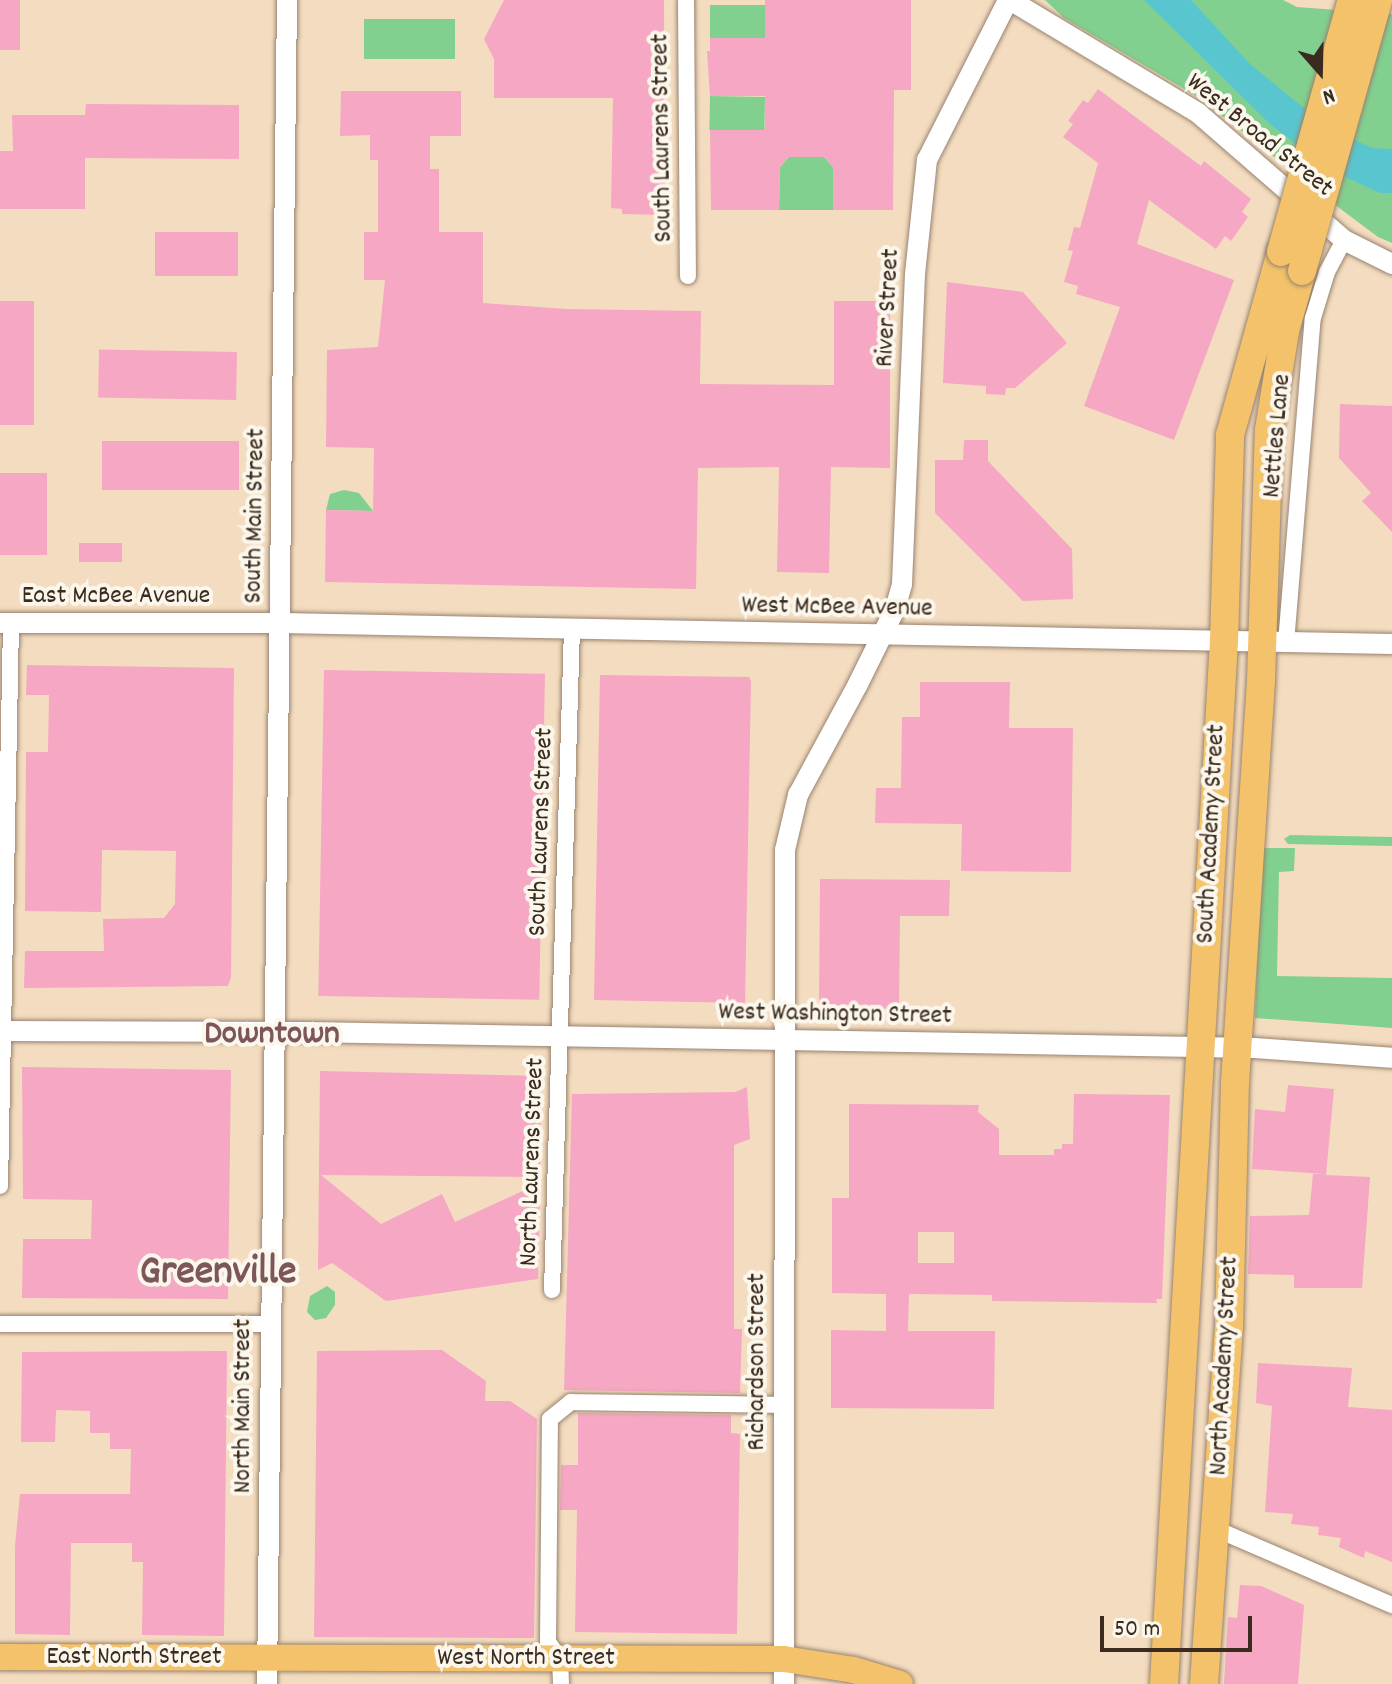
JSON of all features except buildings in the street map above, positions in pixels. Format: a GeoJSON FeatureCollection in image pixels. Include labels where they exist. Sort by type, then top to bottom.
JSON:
{"type":"FeatureCollection","features":[{"type":"Feature","properties":{"kind":"highway","name":"South Academy Street"},"geometry":{"type":"LineString","coordinates":[[1164,1684],[1224,641],[1230,435],[1352,0]]}},
{"type":"Feature","properties":{"kind":"highway","name":"South Academy Street"},"geometry":{"type":"LineString","coordinates":[[1237,1048],[1274,642],[1269,430],[1285,331],[1380,0]]}},
{"type":"Feature","properties":{"kind":"highway","name":"North Academy Street"},"geometry":{"type":"LineString","coordinates":[[1204,1684],[1229,1327],[1237,1048]]}},
{"type":"Feature","properties":{"kind":"main road","name":"East North Street"},"geometry":{"type":"LineString","coordinates":[[0,1657],[268,1672]]}},
{"type":"Feature","properties":{"kind":"main road","name":"West North Street"},"geometry":{"type":"LineString","coordinates":[[268,1672],[854,1670],[900,1684]]}},
{"type":"Feature","properties":{"kind":"street","name":"South Main Street"},"geometry":{"type":"LineString","coordinates":[[277,1032],[287,0]]}},
{"type":"Feature","properties":{"kind":"street","name":"South Laurens Street"},"geometry":{"type":"LineString","coordinates":[[686,0],[688,276]]}},
{"type":"Feature","properties":{"kind":"street","name":"West Broad Street"},"geometry":{"type":"LineString","coordinates":[[1009,0],[1198,113],[1344,240],[1392,264]]}},
{"type":"Feature","properties":{"kind":"street","name":"River Street"},"geometry":{"type":"LineString","coordinates":[[784,1040],[784,853],[790,823],[813,764],[895,609],[902,584],[915,274],[927,160],[1009,0]]}},
{"type":"Feature","properties":{"kind":"street"},"geometry":{"type":"LineString","coordinates":[[1380,0],[1392,1]]}},
{"type":"Feature","properties":{"kind":"street","name":"Nettles Lane"},"geometry":{"type":"LineString","coordinates":[[1274,642],[1313,318],[1327,272],[1344,240]]}},
{"type":"Feature","properties":{"kind":"street","name":"East McBee Avenue"},"geometry":{"type":"LineString","coordinates":[[6,623],[281,623]]}},
{"type":"Feature","properties":{"kind":"street"},"geometry":{"type":"LineString","coordinates":[[0,1186],[6,623]]}},
{"type":"Feature","properties":{"kind":"street","name":"West McBee Avenue"},"geometry":{"type":"LineString","coordinates":[[281,623],[1392,644]]}},
{"type":"Feature","properties":{"kind":"street","name":"South Laurens Street"},"geometry":{"type":"LineString","coordinates":[[561,1036],[572,629]]}},
{"type":"Feature","properties":{"kind":"street","name":"West Washington Street"},"geometry":{"type":"LineString","coordinates":[[0,1031],[277,1032],[1199,1047],[1392,1058]]}},
{"type":"Feature","properties":{"kind":"street","name":"North Main Street"},"geometry":{"type":"LineString","coordinates":[[268,1672],[270,1324],[277,1032]]}},
{"type":"Feature","properties":{"kind":"street","name":"North Laurens Street"},"geometry":{"type":"LineString","coordinates":[[552,1290],[561,1036]]}},
{"type":"Feature","properties":{"kind":"street","name":"Richardson Street"},"geometry":{"type":"LineString","coordinates":[[784,1040],[784,1671]]}},
{"type":"Feature","properties":{"kind":"street"},"geometry":{"type":"LineString","coordinates":[[0,1324],[270,1324]]}},
{"type":"Feature","properties":{"kind":"street"},"geometry":{"type":"LineString","coordinates":[[560,1672],[548,1642],[550,1419],[571,1402],[784,1405]]}},
{"type":"Feature","properties":{"kind":"street"},"geometry":{"type":"LineString","coordinates":[[1216,1529],[1392,1605]]}},
{"type":"Feature","properties":{"kind":"green space"},"geometry":{"type":"Polygon","coordinates":[[[1045,0],[1283,0],[1297,7],[1392,14],[1392,243],[1378,237],[1342,210],[1198,97],[1064,18],[1045,0]]]}},
{"type":"Feature","properties":{"kind":"green space"},"geometry":{"type":"Polygon","coordinates":[[[710,5],[765,5],[765,38],[710,38],[710,5]]]}},
{"type":"Feature","properties":{"kind":"green space"},"geometry":{"type":"Polygon","coordinates":[[[364,19],[455,19],[455,59],[364,59],[364,19]]]}},
{"type":"Feature","properties":{"kind":"green space"},"geometry":{"type":"Polygon","coordinates":[[[710,96],[765,97],[764,131],[709,130],[710,96]]]}},
{"type":"Feature","properties":{"kind":"green space"},"geometry":{"type":"Polygon","coordinates":[[[789,157],[824,157],[833,167],[833,210],[779,210],[780,167],[789,157]]]}},
{"type":"Feature","properties":{"kind":"green space"},"geometry":{"type":"Polygon","coordinates":[[[344,490],[359,493],[373,511],[326,510],[330,494],[344,490]]]}},
{"type":"Feature","properties":{"kind":"green space"},"geometry":{"type":"Polygon","coordinates":[[[1290,835],[1392,837],[1392,846],[1288,844],[1284,839],[1290,835]]]}},
{"type":"Feature","properties":{"kind":"green space"},"geometry":{"type":"Polygon","coordinates":[[[1262,848],[1295,848],[1294,871],[1279,872],[1277,976],[1392,978],[1392,1028],[1255,1018],[1262,848]]]}},
{"type":"Feature","properties":{"kind":"green space"},"geometry":{"type":"Polygon","coordinates":[[[327,1286],[335,1292],[335,1305],[326,1318],[315,1320],[307,1312],[310,1296],[327,1286]]]}},
{"type":"Feature","properties":{"kind":"water"},"geometry":{"type":"Polygon","coordinates":[[[1144,0],[1191,0],[1250,64],[1327,127],[1372,148],[1392,149],[1392,193],[1380,193],[1330,170],[1270,124],[1144,0]]]}},
{"type":"Feature","properties":{"kind":"district","name":"Downtown"},"geometry":{"type":"Point","coordinates":[272,1036]}},
{"type":"Feature","properties":{"kind":"district","name":"Greenville"},"geometry":{"type":"Point","coordinates":[218,1274]}}]}
